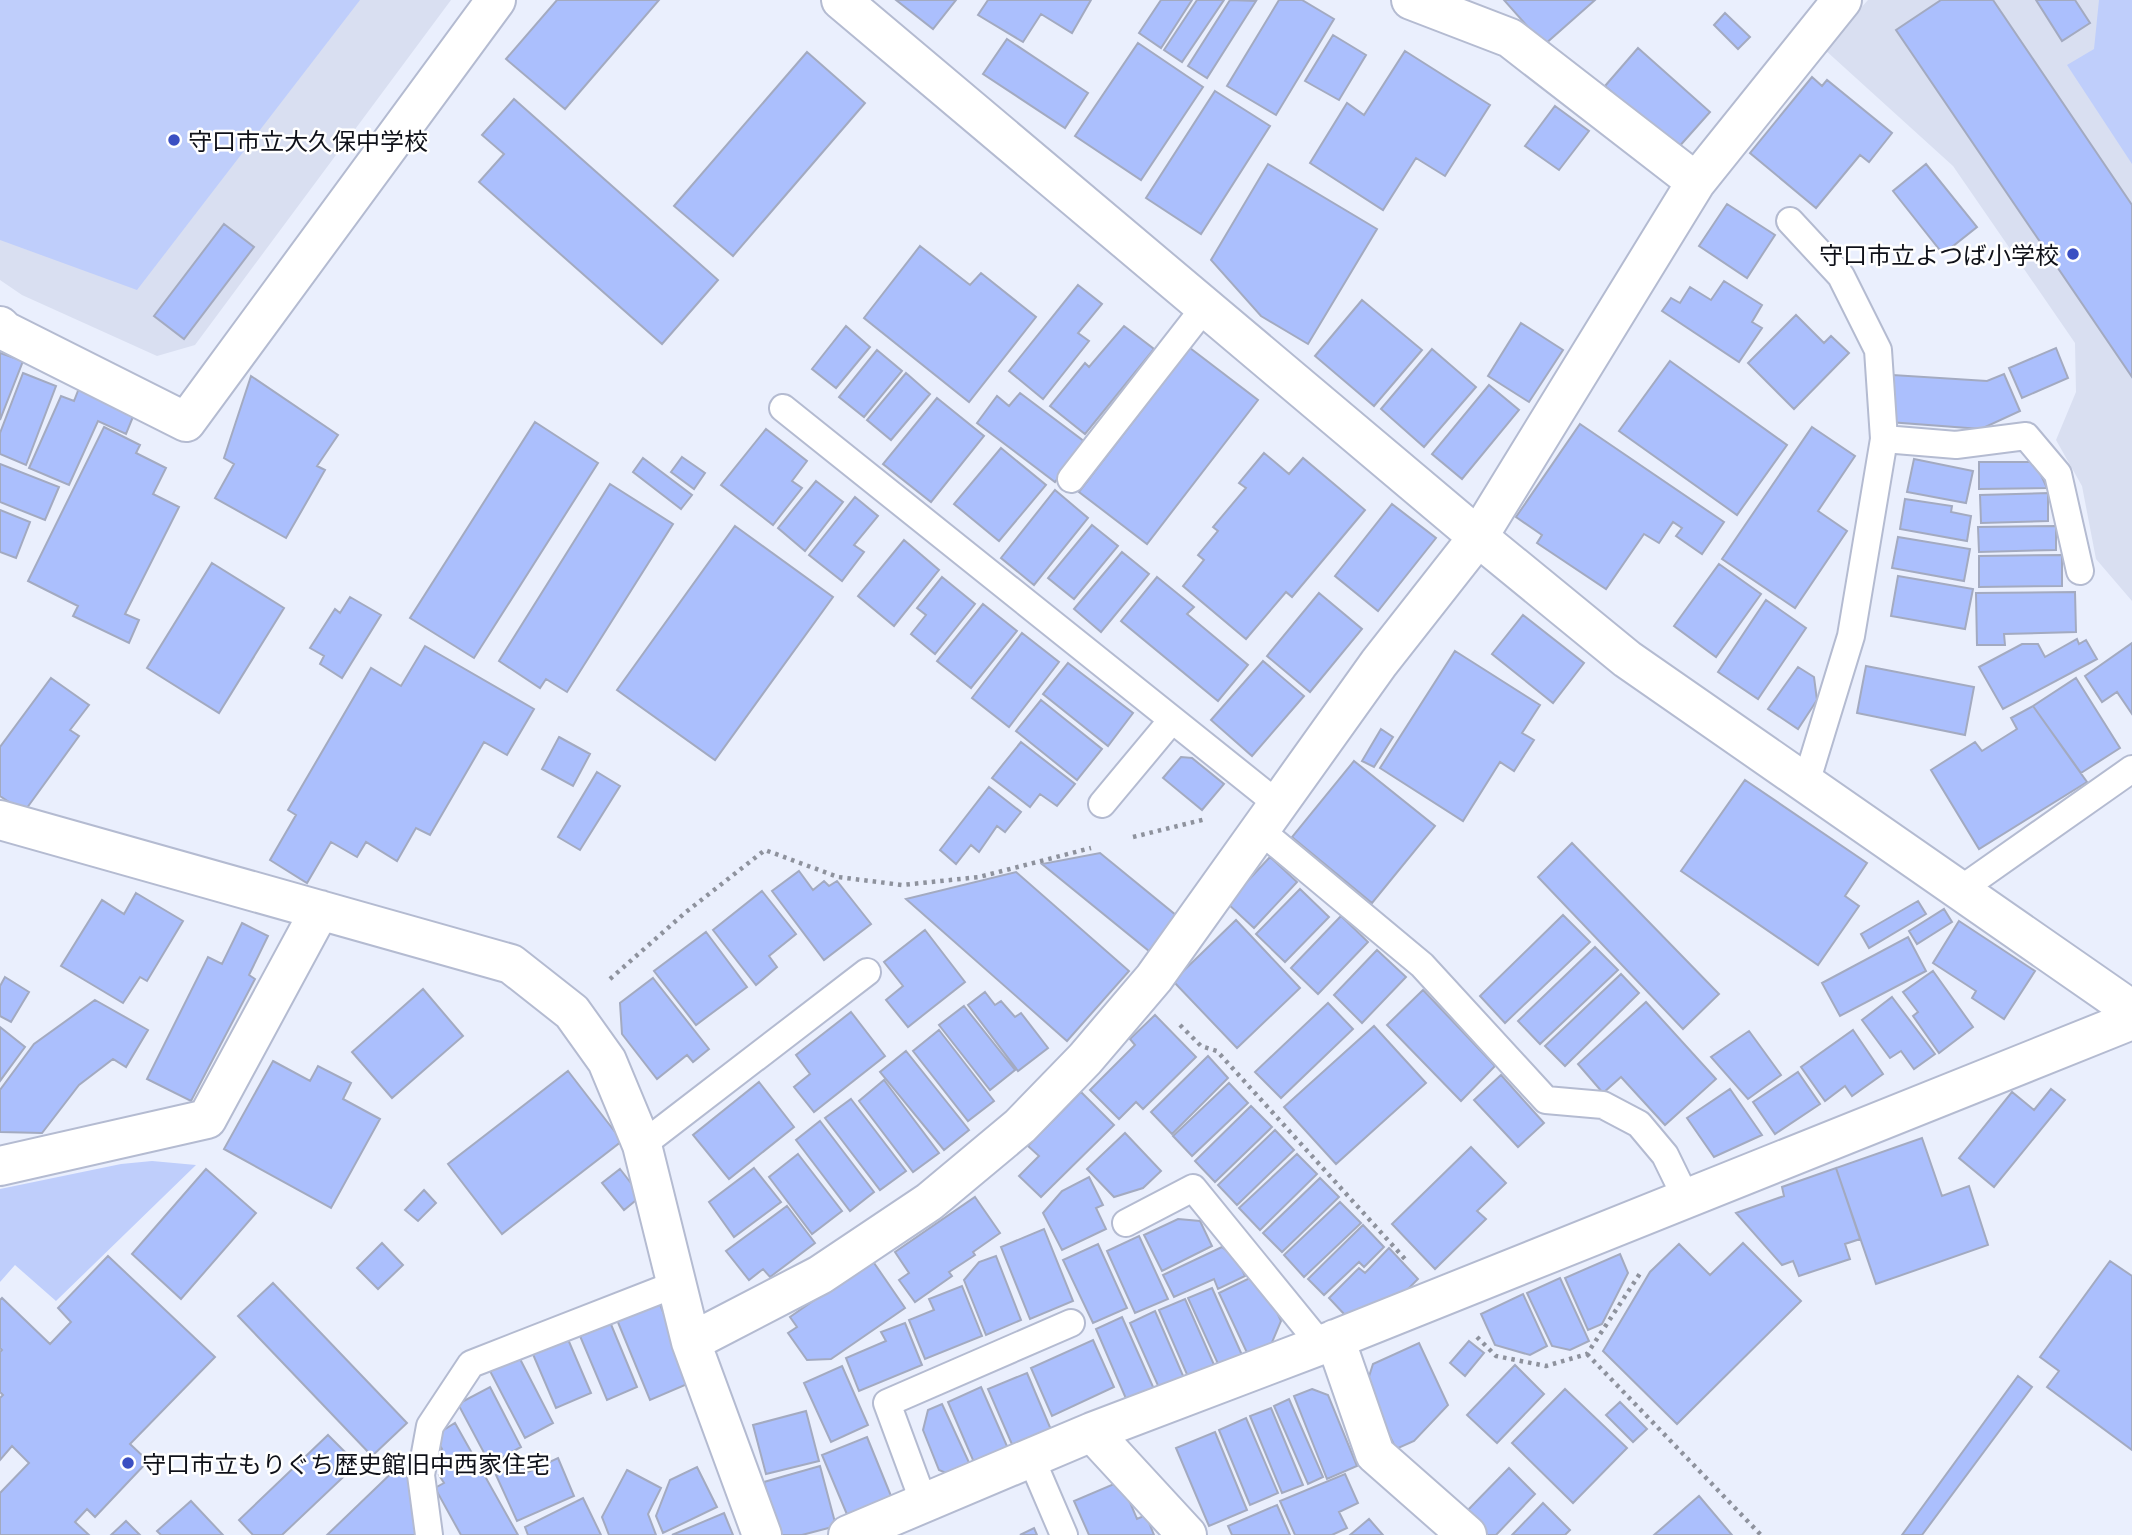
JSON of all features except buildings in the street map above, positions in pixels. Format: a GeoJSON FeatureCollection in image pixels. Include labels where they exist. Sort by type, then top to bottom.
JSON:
{"type":"FeatureCollection","features":[{"type":"Feature","properties":{"kind":"street"},"geometry":{"type":"LineString","coordinates":[[0,326],[5,331],[186,422],[496,0]]}},
{"type":"Feature","properties":{"kind":"street"},"geometry":{"type":"LineString","coordinates":[[841,0],[1478,537],[1627,659],[2132,1010]]}},
{"type":"Feature","properties":{"kind":"street"},"geometry":{"type":"LineString","coordinates":[[1411,0],[1510,38],[1696,182]]}},
{"type":"Feature","properties":{"kind":"street"},"geometry":{"type":"LineString","coordinates":[[691,1342],[820,1275],[929,1202],[1020,1126],[1086,1059],[1144,990],[1379,663],[1478,537],[1696,182],[1842,0]]}},
{"type":"Feature","properties":{"kind":"street"},"geometry":{"type":"LineString","coordinates":[[0,820],[512,964],[572,1012],[607,1061],[642,1146],[691,1342],[762,1535]]}},
{"type":"Feature","properties":{"kind":"street"},"geometry":{"type":"LineString","coordinates":[[0,1166],[207,1119],[320,910]]}},
{"type":"Feature","properties":{"kind":"street"},"geometry":{"type":"LineString","coordinates":[[858,1533],[1092,1432],[1328,1342],[2132,1020]]}},
{"type":"Feature","properties":{"kind":"street"},"geometry":{"type":"LineString","coordinates":[[1328,1342],[1375,1454],[1467,1535]]}},
{"type":"Feature","properties":{"kind":"street"},"geometry":{"type":"LineString","coordinates":[[1092,1432],[1187,1535]]}},
{"type":"Feature","properties":{"kind":"lane"},"geometry":{"type":"LineString","coordinates":[[1790,221],[1841,276],[1878,350],[1884,439],[1851,636],[1805,783]]}},
{"type":"Feature","properties":{"kind":"lane"},"geometry":{"type":"LineString","coordinates":[[1071,479],[1205,307]]}},
{"type":"Feature","properties":{"kind":"lane"},"geometry":{"type":"LineString","coordinates":[[783,408],[1172,720],[1422,965],[1546,1100],[1603,1105],[1639,1124],[1665,1155],[1673,1204]]}},
{"type":"Feature","properties":{"kind":"lane"},"geometry":{"type":"LineString","coordinates":[[1884,439],[1956,445],[2026,436],[2058,474],[2080,571]]}},
{"type":"Feature","properties":{"kind":"lane"},"geometry":{"type":"LineString","coordinates":[[1102,804],[1172,720]]}},
{"type":"Feature","properties":{"kind":"lane"},"geometry":{"type":"LineString","coordinates":[[1960,890],[2132,769]]}},
{"type":"Feature","properties":{"kind":"lane"},"geometry":{"type":"LineString","coordinates":[[642,1146],[867,972]]}},
{"type":"Feature","properties":{"kind":"lane"},"geometry":{"type":"LineString","coordinates":[[1126,1223],[1193,1188],[1328,1342]]}},
{"type":"Feature","properties":{"kind":"lane"},"geometry":{"type":"LineString","coordinates":[[429,1535],[421,1475],[430,1426],[471,1364],[676,1284]]}},
{"type":"Feature","properties":{"kind":"lane"},"geometry":{"type":"LineString","coordinates":[[924,1503],[887,1403],[1071,1323]]}},
{"type":"Feature","properties":{"kind":"lane"},"geometry":{"type":"LineString","coordinates":[[1031,1458],[1064,1535]]}},
{"type":"Feature","properties":{"kind":"path"},"geometry":{"type":"LineString","coordinates":[[1120,840],[1238,811],[1269,818]]}},
{"type":"Feature","properties":{"kind":"path"},"geometry":{"type":"LineString","coordinates":[[572,1012],[686,912],[765,850],[838,877],[902,885],[979,877],[1094,847]]}},
{"type":"Feature","properties":{"kind":"path"},"geometry":{"type":"LineString","coordinates":[[1144,990],[1201,1046],[1217,1051],[1443,1296],[1461,1321],[1496,1356],[1546,1366],[1587,1354],[1632,1289],[1657,1243],[1673,1204]]}},
{"type":"Feature","properties":{"kind":"path"},"geometry":{"type":"LineString","coordinates":[[1587,1354],[1761,1535]]}},
{"type":"Feature","properties":{"kind":"shaded area","name":"守口市立大久保中学校"},"geometry":{"type":"Polygon","coordinates":[[[0,0],[451,0],[195,345],[157,356],[22,295],[0,280],[0,0]]]}},
{"type":"Feature","properties":{"kind":"shaded area","name":"守口市立大久保中学校"},"geometry":{"type":"Polygon","coordinates":[[[0,0],[360,0],[137,290],[0,240],[0,0]]]}},
{"type":"Feature","properties":{"kind":"shaded area","name":"守口市立よつば小学校"},"geometry":{"type":"Polygon","coordinates":[[[1868,0],[2132,0],[2132,601],[2096,559],[2082,486],[2056,440],[2076,392],[2075,343],[1953,166],[1824,49],[1868,0]]]}},
{"type":"Feature","properties":{"kind":"shaded area"},"geometry":{"type":"Polygon","coordinates":[[[2099,0],[2132,0],[2132,164],[2067,65],[2094,49],[2099,0]]]}},
{"type":"Feature","properties":{"kind":"shaded area"},"geometry":{"type":"Polygon","coordinates":[[[152,1161],[196,1165],[56,1301],[15,1265],[0,1282],[0,1189],[121,1164],[152,1161]]]}},
{"type":"Feature","properties":{"kind":"place","name":"守口市立大久保中学校"},"geometry":{"type":"Point","coordinates":[174,140]}},
{"type":"Feature","properties":{"kind":"place","name":"守口市立よつば小学校"},"geometry":{"type":"Point","coordinates":[2073,254]}},
{"type":"Feature","properties":{"kind":"place","name":"守口市立もりぐち歴史館旧中西家住宅"},"geometry":{"type":"Point","coordinates":[128,1463]}}]}
